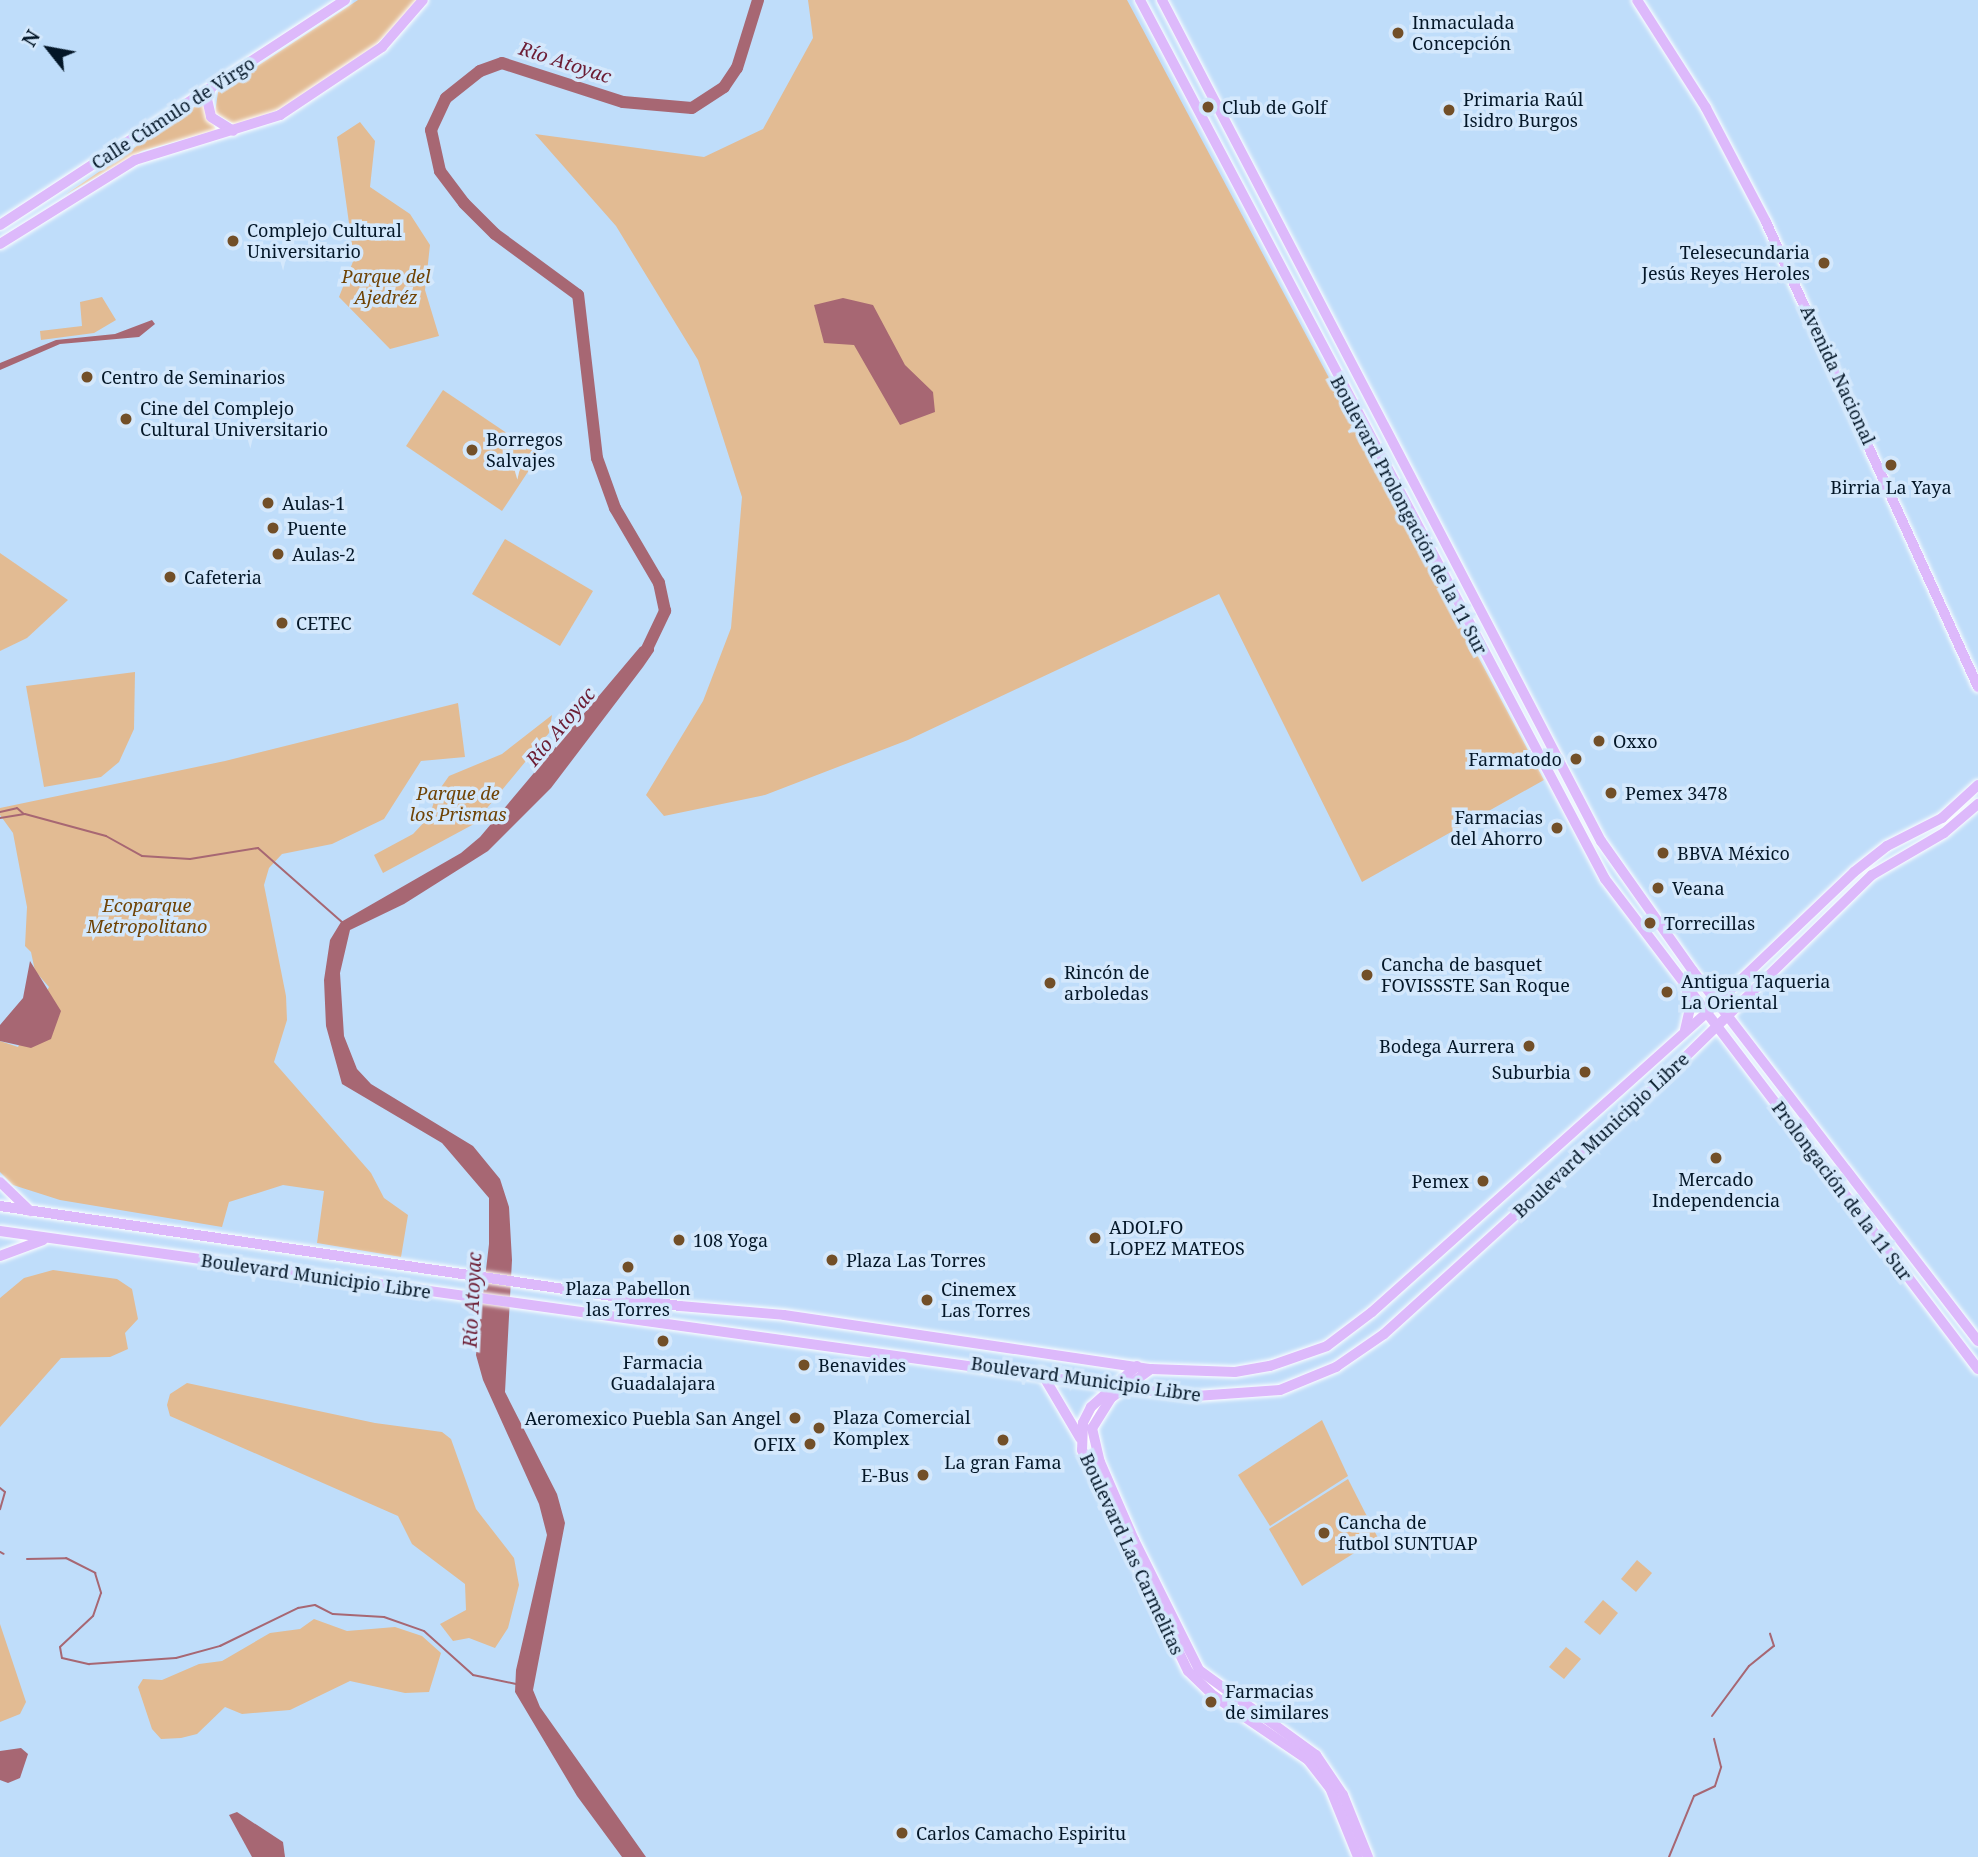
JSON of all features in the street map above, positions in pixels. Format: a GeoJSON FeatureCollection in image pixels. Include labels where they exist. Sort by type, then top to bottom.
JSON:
{"type":"FeatureCollection","features":[{"type":"Feature","properties":{"kind":"main road","name":"Calle Cúmulo de Virgo"},"geometry":{"type":"LineString","coordinates":[[0,225],[345,0]]}},
{"type":"Feature","properties":{"kind":"main road","name":"Calle Cúmulo de Virgo"},"geometry":{"type":"LineString","coordinates":[[0,244],[135,160],[280,115],[329,85],[382,47],[423,0]]}},
{"type":"Feature","properties":{"kind":"main road","name":"Boulevard Prolongación de la 11 Sur"},"geometry":{"type":"LineString","coordinates":[[1140,0],[1581,840],[1613,893],[1706,1013]]}},
{"type":"Feature","properties":{"kind":"main road","name":"Boulevard Prolongación de la 11 Sur"},"geometry":{"type":"LineString","coordinates":[[1162,0],[1601,841],[1718,1002]]}},
{"type":"Feature","properties":{"kind":"main road","name":"Avenida Nacional"},"geometry":{"type":"LineString","coordinates":[[1637,0],[1706,108],[1766,222],[1978,687]]}},
{"type":"Feature","properties":{"kind":"main road"},"geometry":{"type":"LineString","coordinates":[[211,88],[208,111],[233,131]]}},
{"type":"Feature","properties":{"kind":"main road"},"geometry":{"type":"LineString","coordinates":[[66,205],[64,187],[85,170]]}},
{"type":"Feature","properties":{"kind":"main road"},"geometry":{"type":"LineString","coordinates":[[35,222],[54,204],[52,192]]}},
{"type":"Feature","properties":{"kind":"main road","name":"Boulevard Municipio Libre"},"geometry":{"type":"LineString","coordinates":[[0,1206],[689,1307],[784,1315],[1151,1368],[1235,1373],[1295,1359],[1343,1336],[1706,1013],[1872,856],[1942,818],[1978,785]]}},
{"type":"Feature","properties":{"kind":"main road","name":"Boulevard Municipio Libre"},"geometry":{"type":"LineString","coordinates":[[0,1231],[521,1305],[1041,1373],[1125,1388],[1196,1396],[1258,1394],[1314,1378],[1354,1356],[1453,1272],[1717,1027],[1872,875],[1944,833],[1978,804]]}},
{"type":"Feature","properties":{"kind":"main road"},"geometry":{"type":"LineString","coordinates":[[1681,980],[1691,1003],[1685,1032]]}},
{"type":"Feature","properties":{"kind":"main road","name":"Prolongación de la 11 Sur"},"geometry":{"type":"LineString","coordinates":[[1718,1002],[1978,1341]]}},
{"type":"Feature","properties":{"kind":"main road","name":"Prolongación de la 11 Sur"},"geometry":{"type":"LineString","coordinates":[[1706,1013],[1978,1369]]}},
{"type":"Feature","properties":{"kind":"main road"},"geometry":{"type":"LineString","coordinates":[[0,1182],[30,1211]]}},
{"type":"Feature","properties":{"kind":"main road"},"geometry":{"type":"LineString","coordinates":[[0,1256],[48,1238]]}},
{"type":"Feature","properties":{"kind":"main road","name":"Boulevard Las Carmelitas"},"geometry":{"type":"LineString","coordinates":[[1137,1366],[1112,1385],[1091,1407],[1080,1438],[1197,1682],[1296,1750],[1319,1772],[1358,1857]]}},
{"type":"Feature","properties":{"kind":"main road","name":"Boulevard Las Carmelitas"},"geometry":{"type":"LineString","coordinates":[[1151,1368],[1098,1414],[1093,1445],[1165,1614],[1205,1677],[1305,1745],[1325,1765],[1343,1795],[1367,1857]]}},
{"type":"Feature","properties":{"kind":"main road"},"geometry":{"type":"LineString","coordinates":[[1041,1373],[1080,1438]]}},
{"type":"Feature","properties":{"kind":"green space"},"geometry":{"type":"Polygon","coordinates":[[[358,0],[419,0],[375,46],[284,108],[235,125],[215,113],[218,92],[358,0]]]}},
{"type":"Feature","properties":{"kind":"green space"},"geometry":{"type":"Polygon","coordinates":[[[808,0],[1127,0],[1544,780],[1362,882],[1219,594],[908,740],[765,795],[664,816],[646,795],[703,701],[731,628],[742,497],[698,360],[616,226],[535,134],[704,157],[763,129],[813,38],[808,0]]]}},
{"type":"Feature","properties":{"kind":"green space"},"geometry":{"type":"Polygon","coordinates":[[[203,101],[216,130],[142,151],[65,195],[203,101]]]}},
{"type":"Feature","properties":{"kind":"green space","name":"Parque del Ajedréz"},"geometry":{"type":"Polygon","coordinates":[[[360,122],[375,141],[370,187],[410,214],[430,245],[425,290],[439,336],[390,349],[339,297],[354,259],[337,137],[360,122]]]}},
{"type":"Feature","properties":{"kind":"green space"},"geometry":{"type":"Polygon","coordinates":[[[102,297],[116,320],[94,333],[41,340],[40,331],[82,326],[80,302],[102,297]]]}},
{"type":"Feature","properties":{"kind":"green space","name":"Borregos Salvajes"},"geometry":{"type":"Polygon","coordinates":[[[443,390],[539,455],[502,511],[406,446],[443,390]]]}},
{"type":"Feature","properties":{"kind":"green space"},"geometry":{"type":"Polygon","coordinates":[[[505,539],[593,591],[560,646],[472,594],[505,539]]]}},
{"type":"Feature","properties":{"kind":"green space"},"geometry":{"type":"Polygon","coordinates":[[[0,553],[68,600],[27,638],[0,651],[0,553]]]}},
{"type":"Feature","properties":{"kind":"green space"},"geometry":{"type":"Polygon","coordinates":[[[135,672],[134,729],[119,762],[101,777],[44,787],[26,686],[135,672]]]}},
{"type":"Feature","properties":{"kind":"green space","name":"Ecoparque Metropolitano"},"geometry":{"type":"Polygon","coordinates":[[[458,703],[465,757],[421,761],[384,819],[332,844],[282,854],[269,868],[264,885],[286,996],[287,1020],[274,1062],[371,1173],[384,1198],[408,1215],[401,1257],[317,1243],[324,1191],[283,1185],[229,1202],[222,1227],[60,1200],[13,1185],[0,1172],[0,1041],[18,1047],[49,987],[35,971],[31,952],[25,946],[27,907],[13,833],[0,815],[0,808],[225,761],[458,703]]]}},
{"type":"Feature","properties":{"kind":"green space","name":"Parque de los Prismas"},"geometry":{"type":"Polygon","coordinates":[[[552,715],[549,733],[474,824],[383,873],[374,855],[413,834],[429,817],[437,793],[449,776],[502,754],[552,715]]]}},
{"type":"Feature","properties":{"kind":"green space"},"geometry":{"type":"Polygon","coordinates":[[[53,1270],[117,1279],[132,1289],[138,1319],[125,1333],[128,1349],[110,1357],[61,1358],[0,1427],[0,1298],[24,1278],[53,1270]]]}},
{"type":"Feature","properties":{"kind":"green space"},"geometry":{"type":"Polygon","coordinates":[[[187,1383],[375,1423],[442,1432],[451,1439],[476,1509],[514,1558],[519,1585],[508,1628],[495,1648],[469,1638],[453,1641],[440,1624],[466,1610],[465,1584],[412,1544],[398,1516],[170,1416],[167,1405],[170,1394],[187,1383]]]}},
{"type":"Feature","properties":{"kind":"green space","name":"Cancha de futbol SUNTUAP"},"geometry":{"type":"Polygon","coordinates":[[[1322,1420],[1348,1476],[1270,1526],[1238,1475],[1322,1420]]]}},
{"type":"Feature","properties":{"kind":"green space","name":"Cancha de futbol SUNTUAP"},"geometry":{"type":"Polygon","coordinates":[[[1348,1479],[1378,1538],[1302,1586],[1269,1529],[1348,1479]]]}},
{"type":"Feature","properties":{"kind":"green space"},"geometry":{"type":"Polygon","coordinates":[[[1637,1560],[1652,1573],[1636,1592],[1621,1579],[1637,1560]]]}},
{"type":"Feature","properties":{"kind":"green space"},"geometry":{"type":"Polygon","coordinates":[[[1603,1600],[1618,1613],[1600,1635],[1584,1622],[1603,1600]]]}},
{"type":"Feature","properties":{"kind":"green space"},"geometry":{"type":"Polygon","coordinates":[[[314,1619],[347,1631],[395,1627],[422,1636],[441,1653],[429,1692],[405,1693],[350,1681],[290,1710],[242,1714],[225,1707],[197,1734],[181,1738],[161,1739],[152,1729],[138,1687],[143,1679],[162,1680],[199,1664],[222,1661],[270,1633],[300,1629],[314,1619]]]}},
{"type":"Feature","properties":{"kind":"green space"},"geometry":{"type":"Polygon","coordinates":[[[0,1624],[26,1702],[20,1714],[0,1722],[0,1624]]]}},
{"type":"Feature","properties":{"kind":"green space"},"geometry":{"type":"Polygon","coordinates":[[[1566,1647],[1581,1659],[1564,1679],[1549,1667],[1566,1647]]]}},
{"type":"Feature","properties":{"kind":"shaded area"},"geometry":{"type":"Polygon","coordinates":[[[843,298],[873,305],[905,365],[933,392],[935,412],[900,425],[854,345],[824,343],[814,305],[843,298]]]}},
{"type":"Feature","properties":{"kind":"shaded area"},"geometry":{"type":"Polygon","coordinates":[[[152,320],[155,324],[139,337],[60,344],[0,370],[0,363],[56,340],[115,334],[152,320]]]}},
{"type":"Feature","properties":{"kind":"shaded area"},"geometry":{"type":"Polygon","coordinates":[[[654,641],[654,651],[643,667],[551,788],[488,851],[404,904],[350,930],[340,973],[344,1036],[357,1069],[371,1084],[473,1146],[500,1179],[509,1207],[512,1260],[505,1392],[557,1494],[565,1523],[533,1690],[540,1707],[646,1857],[622,1857],[577,1796],[515,1692],[516,1670],[547,1535],[539,1504],[483,1380],[476,1355],[489,1244],[489,1198],[442,1143],[342,1084],[326,1026],[324,980],[330,940],[341,922],[461,853],[480,837],[640,647],[654,641]]]}},
{"type":"Feature","properties":{"kind":"shaded area"},"geometry":{"type":"Polygon","coordinates":[[[30,961],[61,1011],[51,1039],[31,1048],[0,1041],[0,1025],[23,998],[30,961]]]}},
{"type":"Feature","properties":{"kind":"shaded area"},"geometry":{"type":"Polygon","coordinates":[[[21,1748],[28,1754],[20,1778],[8,1783],[0,1780],[0,1751],[21,1748]]]}},
{"type":"Feature","properties":{"kind":"shaded area"},"geometry":{"type":"Polygon","coordinates":[[[237,1812],[283,1842],[285,1857],[252,1857],[229,1815],[237,1812]]]}},
{"type":"Feature","properties":{"kind":"waterway","name":"Río Atoyac"},"geometry":{"type":"LineString","coordinates":[[645,653],[665,611],[659,583],[615,508],[597,458],[578,295],[495,234],[464,203],[440,171],[431,130],[446,98],[480,71],[502,63],[623,102],[692,108],[724,87],[737,68],[758,0]]}},
{"type":"Feature","properties":{"kind":"waterway"},"geometry":{"type":"LineString","coordinates":[[0,812],[17,808],[24,814]]}},
{"type":"Feature","properties":{"kind":"waterway"},"geometry":{"type":"LineString","coordinates":[[0,818],[25,814],[106,836],[142,856],[190,859],[258,848],[343,923]]}},
{"type":"Feature","properties":{"kind":"waterway"},"geometry":{"type":"LineString","coordinates":[[0,1488],[5,1492],[0,1509]]}},
{"type":"Feature","properties":{"kind":"waterway"},"geometry":{"type":"LineString","coordinates":[[0,1552],[4,1554]]}},
{"type":"Feature","properties":{"kind":"waterway"},"geometry":{"type":"LineString","coordinates":[[27,1559],[66,1558],[95,1573],[101,1593],[93,1616],[60,1647],[62,1658],[89,1664],[176,1658],[220,1646],[298,1608],[315,1605],[333,1614],[384,1617],[424,1631],[473,1675],[516,1684]]}},
{"type":"Feature","properties":{"kind":"waterway"},"geometry":{"type":"LineString","coordinates":[[1712,1716],[1749,1666],[1774,1646],[1770,1634]]}},
{"type":"Feature","properties":{"kind":"waterway"},"geometry":{"type":"LineString","coordinates":[[1669,1857],[1694,1796],[1715,1786],[1721,1767],[1714,1739]]}},
{"type":"Feature","properties":{"kind":"place","name":"Inmaculada Concepción"},"geometry":{"type":"Point","coordinates":[1398,33]}},
{"type":"Feature","properties":{"kind":"place","name":"Club de Golf"},"geometry":{"type":"Point","coordinates":[1208,107]}},
{"type":"Feature","properties":{"kind":"place","name":"Primaria Raúl Isidro Burgos"},"geometry":{"type":"Point","coordinates":[1449,110]}},
{"type":"Feature","properties":{"kind":"place","name":"Complejo Cultural Universitario"},"geometry":{"type":"Point","coordinates":[233,241]}},
{"type":"Feature","properties":{"kind":"place","name":"Telesecundaria Jesús Reyes Heroles"},"geometry":{"type":"Point","coordinates":[1824,263]}},
{"type":"Feature","properties":{"kind":"place","name":"Centro de Seminarios"},"geometry":{"type":"Point","coordinates":[87,377]}},
{"type":"Feature","properties":{"kind":"place","name":"Cine del Complejo Cultural Universitario"},"geometry":{"type":"Point","coordinates":[126,419]}},
{"type":"Feature","properties":{"kind":"place","name":"Borregos Salvajes"},"geometry":{"type":"Point","coordinates":[472,450]}},
{"type":"Feature","properties":{"kind":"place","name":"Birria La Yaya"},"geometry":{"type":"Point","coordinates":[1891,465]}},
{"type":"Feature","properties":{"kind":"place","name":"Aulas-1"},"geometry":{"type":"Point","coordinates":[268,503]}},
{"type":"Feature","properties":{"kind":"place","name":"Puente"},"geometry":{"type":"Point","coordinates":[273,528]}},
{"type":"Feature","properties":{"kind":"place","name":"Aulas-2"},"geometry":{"type":"Point","coordinates":[278,554]}},
{"type":"Feature","properties":{"kind":"place","name":"Cafeteria"},"geometry":{"type":"Point","coordinates":[170,577]}},
{"type":"Feature","properties":{"kind":"place","name":"CETEC"},"geometry":{"type":"Point","coordinates":[282,623]}},
{"type":"Feature","properties":{"kind":"place","name":"Oxxo"},"geometry":{"type":"Point","coordinates":[1599,741]}},
{"type":"Feature","properties":{"kind":"place","name":"Farmatodo"},"geometry":{"type":"Point","coordinates":[1576,759]}},
{"type":"Feature","properties":{"kind":"place","name":"Pemex 3478"},"geometry":{"type":"Point","coordinates":[1611,793]}},
{"type":"Feature","properties":{"kind":"place","name":"Farmacias del Ahorro"},"geometry":{"type":"Point","coordinates":[1557,828]}},
{"type":"Feature","properties":{"kind":"place","name":"BBVA México"},"geometry":{"type":"Point","coordinates":[1663,853]}},
{"type":"Feature","properties":{"kind":"place","name":"Veana"},"geometry":{"type":"Point","coordinates":[1658,888]}},
{"type":"Feature","properties":{"kind":"place","name":"Torrecillas"},"geometry":{"type":"Point","coordinates":[1650,923]}},
{"type":"Feature","properties":{"kind":"place","name":"Cancha de basquet FOVISSSTE San Roque"},"geometry":{"type":"Point","coordinates":[1367,975]}},
{"type":"Feature","properties":{"kind":"place","name":"Rincón de arboledas"},"geometry":{"type":"Point","coordinates":[1050,983]}},
{"type":"Feature","properties":{"kind":"place","name":"Antigua Taqueria La Oriental"},"geometry":{"type":"Point","coordinates":[1667,992]}},
{"type":"Feature","properties":{"kind":"place","name":"Bodega Aurrera"},"geometry":{"type":"Point","coordinates":[1529,1046]}},
{"type":"Feature","properties":{"kind":"place","name":"Suburbia"},"geometry":{"type":"Point","coordinates":[1585,1072]}},
{"type":"Feature","properties":{"kind":"place","name":"Mercado Independencia"},"geometry":{"type":"Point","coordinates":[1716,1158]}},
{"type":"Feature","properties":{"kind":"place","name":"Pemex"},"geometry":{"type":"Point","coordinates":[1483,1181]}},
{"type":"Feature","properties":{"kind":"place","name":"ADOLFO LOPEZ MATEOS"},"geometry":{"type":"Point","coordinates":[1095,1238]}},
{"type":"Feature","properties":{"kind":"place","name":"108 Yoga"},"geometry":{"type":"Point","coordinates":[679,1240]}},
{"type":"Feature","properties":{"kind":"place","name":"Plaza Las Torres"},"geometry":{"type":"Point","coordinates":[832,1260]}},
{"type":"Feature","properties":{"kind":"place","name":"Plaza Pabellon las Torres"},"geometry":{"type":"Point","coordinates":[628,1267]}},
{"type":"Feature","properties":{"kind":"place","name":"Cinemex Las Torres"},"geometry":{"type":"Point","coordinates":[927,1300]}},
{"type":"Feature","properties":{"kind":"place","name":"Farmacia Guadalajara"},"geometry":{"type":"Point","coordinates":[663,1341]}},
{"type":"Feature","properties":{"kind":"place","name":"Benavides"},"geometry":{"type":"Point","coordinates":[804,1365]}},
{"type":"Feature","properties":{"kind":"place","name":"Aeromexico Puebla San Angel"},"geometry":{"type":"Point","coordinates":[795,1418]}},
{"type":"Feature","properties":{"kind":"place","name":"Plaza Comercial Komplex"},"geometry":{"type":"Point","coordinates":[819,1428]}},
{"type":"Feature","properties":{"kind":"place","name":"La gran Fama"},"geometry":{"type":"Point","coordinates":[1003,1440]}},
{"type":"Feature","properties":{"kind":"place","name":"OFIX"},"geometry":{"type":"Point","coordinates":[810,1444]}},
{"type":"Feature","properties":{"kind":"place","name":"E-Bus"},"geometry":{"type":"Point","coordinates":[923,1475]}},
{"type":"Feature","properties":{"kind":"place","name":"Cancha de futbol SUNTUAP"},"geometry":{"type":"Point","coordinates":[1324,1533]}},
{"type":"Feature","properties":{"kind":"place","name":"Farmacias de similares"},"geometry":{"type":"Point","coordinates":[1211,1702]}},
{"type":"Feature","properties":{"kind":"place","name":"Carlos Camacho Espiritu"},"geometry":{"type":"Point","coordinates":[902,1833]}}]}
